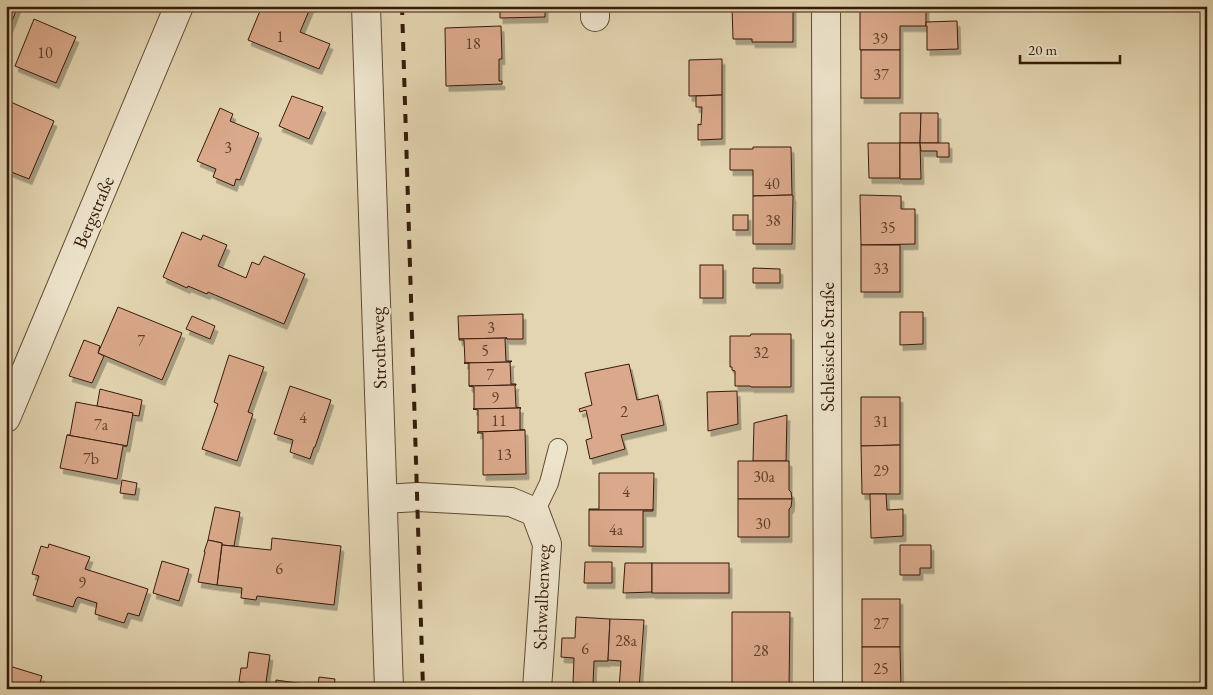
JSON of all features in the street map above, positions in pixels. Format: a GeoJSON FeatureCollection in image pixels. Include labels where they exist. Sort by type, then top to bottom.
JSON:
{"type":"FeatureCollection","features":[{"type":"Feature","properties":{"kind":"street","name":"Bergstraße"},"geometry":{"type":"LineString","coordinates":[[6,418],[179,6]]}},
{"type":"Feature","properties":{"kind":"street","name":"Strotheweg"},"geometry":{"type":"LineString","coordinates":[[366,6],[389,689]]}},
{"type":"Feature","properties":{"kind":"street","name":"Schlesische Straße"},"geometry":{"type":"LineString","coordinates":[[826,6],[828,689]]}},
{"type":"Feature","properties":{"kind":"street"},"geometry":{"type":"LineString","coordinates":[[383,499],[418,497],[511,502],[535,512]]}},
{"type":"Feature","properties":{"kind":"street","name":"Schwalbenweg"},"geometry":{"type":"LineString","coordinates":[[535,512],[547,544],[536,689]]}},
{"type":"Feature","properties":{"kind":"lane"},"geometry":{"type":"LineString","coordinates":[[535,512],[549,483],[558,448]]}},
{"type":"Feature","properties":{"kind":"building"},"geometry":{"type":"Polygon","coordinates":[[[6,6],[18,6],[8,31],[6,30],[6,6]]]}},
{"type":"Feature","properties":{"kind":"building"},"geometry":{"type":"Polygon","coordinates":[[[262,6],[311,6],[300,32],[330,44],[319,69],[248,40],[262,6]]]}},
{"type":"Feature","properties":{"kind":"building"},"geometry":{"type":"Polygon","coordinates":[[[500,6],[545,6],[545,17],[500,18],[500,6]]]}},
{"type":"Feature","properties":{"kind":"building"},"geometry":{"type":"Polygon","coordinates":[[[732,6],[793,6],[793,42],[752,42],[752,39],[733,39],[732,6]]]}},
{"type":"Feature","properties":{"kind":"building"},"geometry":{"type":"Polygon","coordinates":[[[860,6],[926,6],[926,26],[900,26],[900,50],[860,50],[860,6]]]}},
{"type":"Feature","properties":{"kind":"building"},"geometry":{"type":"Polygon","coordinates":[[[34,19],[76,37],[56,83],[15,66],[34,19]]]}},
{"type":"Feature","properties":{"kind":"building"},"geometry":{"type":"Polygon","coordinates":[[[957,21],[958,49],[927,50],[926,22],[957,21]]]}},
{"type":"Feature","properties":{"kind":"building"},"geometry":{"type":"Polygon","coordinates":[[[501,26],[502,59],[499,59],[499,81],[502,81],[502,84],[446,86],[445,28],[501,26]]]}},
{"type":"Feature","properties":{"kind":"building"},"geometry":{"type":"Polygon","coordinates":[[[861,50],[900,50],[900,98],[861,98],[861,50]]]}},
{"type":"Feature","properties":{"kind":"building"},"geometry":{"type":"Polygon","coordinates":[[[722,59],[722,95],[689,96],[689,60],[722,59]]]}},
{"type":"Feature","properties":{"kind":"building"},"geometry":{"type":"Polygon","coordinates":[[[722,95],[722,139],[698,140],[698,124],[701,125],[702,107],[696,107],[696,96],[722,95]]]}},
{"type":"Feature","properties":{"kind":"building"},"geometry":{"type":"Polygon","coordinates":[[[292,96],[323,107],[309,139],[279,126],[292,96]]]}},
{"type":"Feature","properties":{"kind":"building"},"geometry":{"type":"Polygon","coordinates":[[[6,100],[54,121],[29,179],[6,170],[6,100]]]}},
{"type":"Feature","properties":{"kind":"building"},"geometry":{"type":"Polygon","coordinates":[[[220,108],[233,114],[230,121],[259,133],[240,180],[236,179],[234,186],[213,177],[216,169],[197,161],[220,108]]]}},
{"type":"Feature","properties":{"kind":"building"},"geometry":{"type":"Polygon","coordinates":[[[900,113],[921,113],[920,143],[900,143],[900,113]]]}},
{"type":"Feature","properties":{"kind":"building"},"geometry":{"type":"Polygon","coordinates":[[[921,113],[938,113],[938,143],[920,143],[921,113]]]}},
{"type":"Feature","properties":{"kind":"building"},"geometry":{"type":"Polygon","coordinates":[[[868,143],[900,143],[900,178],[869,178],[868,143]]]}},
{"type":"Feature","properties":{"kind":"building"},"geometry":{"type":"Polygon","coordinates":[[[900,143],[920,143],[921,179],[900,179],[900,143]]]}},
{"type":"Feature","properties":{"kind":"building"},"geometry":{"type":"Polygon","coordinates":[[[920,143],[949,143],[949,157],[937,157],[937,151],[921,151],[920,143]]]}},
{"type":"Feature","properties":{"kind":"building"},"geometry":{"type":"Polygon","coordinates":[[[753,147],[791,147],[792,195],[753,196],[753,170],[730,170],[730,149],[753,149],[753,147]]]}},
{"type":"Feature","properties":{"kind":"building"},"geometry":{"type":"Polygon","coordinates":[[[792,195],[792,244],[753,244],[753,196],[792,195]]]}},
{"type":"Feature","properties":{"kind":"building"},"geometry":{"type":"Polygon","coordinates":[[[860,195],[901,196],[901,209],[915,209],[915,244],[861,245],[860,195]]]}},
{"type":"Feature","properties":{"kind":"building"},"geometry":{"type":"Polygon","coordinates":[[[733,215],[748,215],[748,230],[733,230],[733,215]]]}},
{"type":"Feature","properties":{"kind":"building"},"geometry":{"type":"Polygon","coordinates":[[[182,232],[201,240],[203,235],[227,245],[218,266],[246,278],[252,262],[259,265],[264,256],[305,274],[284,324],[208,292],[207,294],[188,286],[187,288],[163,277],[182,232]]]}},
{"type":"Feature","properties":{"kind":"building"},"geometry":{"type":"Polygon","coordinates":[[[861,245],[900,245],[900,292],[861,292],[861,245]]]}},
{"type":"Feature","properties":{"kind":"building"},"geometry":{"type":"Polygon","coordinates":[[[700,265],[723,265],[723,298],[700,298],[700,265]]]}},
{"type":"Feature","properties":{"kind":"building"},"geometry":{"type":"Polygon","coordinates":[[[753,268],[780,269],[780,283],[753,283],[753,268]]]}},
{"type":"Feature","properties":{"kind":"building"},"geometry":{"type":"Polygon","coordinates":[[[118,307],[182,333],[162,380],[98,353],[118,307]]]}},
{"type":"Feature","properties":{"kind":"building"},"geometry":{"type":"Polygon","coordinates":[[[900,312],[923,312],[923,344],[900,345],[900,312]]]}},
{"type":"Feature","properties":{"kind":"building"},"geometry":{"type":"Polygon","coordinates":[[[523,314],[523,339],[459,339],[458,316],[523,314]]]}},
{"type":"Feature","properties":{"kind":"building"},"geometry":{"type":"Polygon","coordinates":[[[192,316],[215,326],[210,339],[186,329],[192,316]]]}},
{"type":"Feature","properties":{"kind":"building"},"geometry":{"type":"Polygon","coordinates":[[[751,334],[791,334],[791,387],[735,386],[735,371],[730,367],[730,336],[750,336],[751,334]]]}},
{"type":"Feature","properties":{"kind":"building"},"geometry":{"type":"Polygon","coordinates":[[[507,338],[505,339],[506,361],[511,362],[464,363],[464,340],[459,339],[507,338]]]}},
{"type":"Feature","properties":{"kind":"building"},"geometry":{"type":"Polygon","coordinates":[[[84,340],[100,346],[98,353],[104,356],[92,383],[69,376],[84,340]]]}},
{"type":"Feature","properties":{"kind":"building"},"geometry":{"type":"Polygon","coordinates":[[[229,355],[264,367],[248,412],[253,414],[237,461],[202,449],[218,404],[214,402],[229,355]]]}},
{"type":"Feature","properties":{"kind":"building"},"geometry":{"type":"Polygon","coordinates":[[[510,362],[511,384],[516,385],[469,386],[469,363],[464,363],[510,362]]]}},
{"type":"Feature","properties":{"kind":"building"},"geometry":{"type":"Polygon","coordinates":[[[629,364],[637,400],[658,395],[664,425],[621,435],[625,449],[590,459],[586,440],[592,438],[586,410],[580,412],[579,409],[592,405],[585,373],[629,364]]]}},
{"type":"Feature","properties":{"kind":"building"},"geometry":{"type":"Polygon","coordinates":[[[516,385],[516,407],[521,408],[473,409],[474,387],[469,386],[516,385]]]}},
{"type":"Feature","properties":{"kind":"building"},"geometry":{"type":"Polygon","coordinates":[[[290,386],[331,400],[310,459],[290,452],[293,440],[274,434],[290,386]]]}},
{"type":"Feature","properties":{"kind":"building"},"geometry":{"type":"Polygon","coordinates":[[[100,389],[142,400],[139,416],[132,415],[133,413],[97,406],[100,389]]]}},
{"type":"Feature","properties":{"kind":"building"},"geometry":{"type":"Polygon","coordinates":[[[737,391],[738,424],[708,431],[707,392],[737,391]]]}},
{"type":"Feature","properties":{"kind":"building"},"geometry":{"type":"Polygon","coordinates":[[[861,397],[900,397],[900,445],[861,446],[861,397]]]}},
{"type":"Feature","properties":{"kind":"building"},"geometry":{"type":"Polygon","coordinates":[[[76,402],[133,413],[127,446],[67,435],[70,435],[76,402]]]}},
{"type":"Feature","properties":{"kind":"building"},"geometry":{"type":"Polygon","coordinates":[[[521,408],[520,430],[525,430],[478,432],[478,410],[473,409],[521,408]]]}},
{"type":"Feature","properties":{"kind":"building"},"geometry":{"type":"Polygon","coordinates":[[[787,415],[786,461],[753,461],[754,423],[787,415]]]}},
{"type":"Feature","properties":{"kind":"building"},"geometry":{"type":"Polygon","coordinates":[[[525,430],[526,474],[483,475],[483,433],[477,433],[525,430]]]}},
{"type":"Feature","properties":{"kind":"building"},"geometry":{"type":"Polygon","coordinates":[[[67,435],[127,446],[123,446],[117,479],[60,468],[67,435]]]}},
{"type":"Feature","properties":{"kind":"building"},"geometry":{"type":"Polygon","coordinates":[[[900,445],[900,494],[862,494],[861,446],[900,445]]]}},
{"type":"Feature","properties":{"kind":"building"},"geometry":{"type":"Polygon","coordinates":[[[738,461],[789,461],[789,490],[792,499],[738,499],[738,461]]]}},
{"type":"Feature","properties":{"kind":"building"},"geometry":{"type":"Polygon","coordinates":[[[599,473],[654,473],[653,510],[589,510],[599,509],[599,473]]]}},
{"type":"Feature","properties":{"kind":"building"},"geometry":{"type":"Polygon","coordinates":[[[122,480],[137,483],[135,495],[120,493],[122,480]]]}},
{"type":"Feature","properties":{"kind":"building"},"geometry":{"type":"Polygon","coordinates":[[[870,494],[886,494],[887,510],[903,509],[903,536],[871,538],[870,494]]]}},
{"type":"Feature","properties":{"kind":"building"},"geometry":{"type":"Polygon","coordinates":[[[738,499],[792,499],[789,509],[789,537],[738,537],[738,499]]]}},
{"type":"Feature","properties":{"kind":"building"},"geometry":{"type":"Polygon","coordinates":[[[215,507],[240,512],[234,546],[222,545],[222,543],[208,540],[215,507]]]}},
{"type":"Feature","properties":{"kind":"building"},"geometry":{"type":"Polygon","coordinates":[[[589,510],[653,510],[643,511],[643,547],[589,546],[589,510]]]}},
{"type":"Feature","properties":{"kind":"building"},"geometry":{"type":"Polygon","coordinates":[[[272,538],[341,546],[334,605],[257,596],[256,600],[241,598],[242,588],[217,585],[222,545],[271,550],[272,538]]]}},
{"type":"Feature","properties":{"kind":"building"},"geometry":{"type":"Polygon","coordinates":[[[208,540],[222,543],[217,585],[198,582],[208,540]]]}},
{"type":"Feature","properties":{"kind":"building"},"geometry":{"type":"Polygon","coordinates":[[[49,544],[90,557],[85,569],[148,589],[139,616],[128,613],[124,623],[95,614],[97,603],[78,597],[73,607],[33,595],[39,576],[32,574],[41,546],[48,548],[49,544]]]}},
{"type":"Feature","properties":{"kind":"building"},"geometry":{"type":"Polygon","coordinates":[[[900,545],[931,545],[931,568],[920,568],[920,575],[900,575],[900,545]]]}},
{"type":"Feature","properties":{"kind":"building"},"geometry":{"type":"Polygon","coordinates":[[[162,561],[189,569],[179,601],[153,593],[162,561]]]}},
{"type":"Feature","properties":{"kind":"building"},"geometry":{"type":"Polygon","coordinates":[[[585,562],[612,562],[612,583],[584,583],[585,562]]]}},
{"type":"Feature","properties":{"kind":"building"},"geometry":{"type":"Polygon","coordinates":[[[625,563],[652,563],[652,592],[623,593],[625,563]]]}},
{"type":"Feature","properties":{"kind":"building"},"geometry":{"type":"Polygon","coordinates":[[[652,563],[729,563],[729,593],[652,593],[652,563]]]}},
{"type":"Feature","properties":{"kind":"building"},"geometry":{"type":"Polygon","coordinates":[[[862,599],[900,599],[900,647],[862,647],[862,599]]]}},
{"type":"Feature","properties":{"kind":"building"},"geometry":{"type":"Polygon","coordinates":[[[732,612],[790,612],[789,689],[732,689],[732,612]]]}},
{"type":"Feature","properties":{"kind":"building"},"geometry":{"type":"Polygon","coordinates":[[[576,617],[610,619],[608,661],[594,661],[593,684],[573,683],[574,658],[561,657],[562,638],[575,638],[576,617]]]}},
{"type":"Feature","properties":{"kind":"building"},"geometry":{"type":"Polygon","coordinates":[[[610,619],[644,620],[639,689],[619,689],[621,661],[608,660],[610,619]]]}},
{"type":"Feature","properties":{"kind":"building"},"geometry":{"type":"Polygon","coordinates":[[[862,647],[900,647],[901,689],[862,689],[862,647]]]}},
{"type":"Feature","properties":{"kind":"building"},"geometry":{"type":"Polygon","coordinates":[[[249,652],[270,655],[265,689],[244,689],[245,683],[239,682],[241,668],[247,668],[249,652]]]}},
{"type":"Feature","properties":{"kind":"building"},"geometry":{"type":"Polygon","coordinates":[[[6,665],[42,676],[38,689],[6,689],[6,665]]]}},
{"type":"Feature","properties":{"kind":"building"},"geometry":{"type":"Polygon","coordinates":[[[319,677],[335,679],[334,688],[340,689],[275,689],[276,680],[318,686],[319,677]]]}},
{"type":"Feature","properties":{"kind":"building"},"geometry":{"type":"Polygon","coordinates":[[[573,683],[593,684],[593,689],[573,689],[573,683]]]}},
{"type":"Feature","properties":{"kind":"railway"},"geometry":{"type":"LineString","coordinates":[[402,6],[423,689]]}}]}
